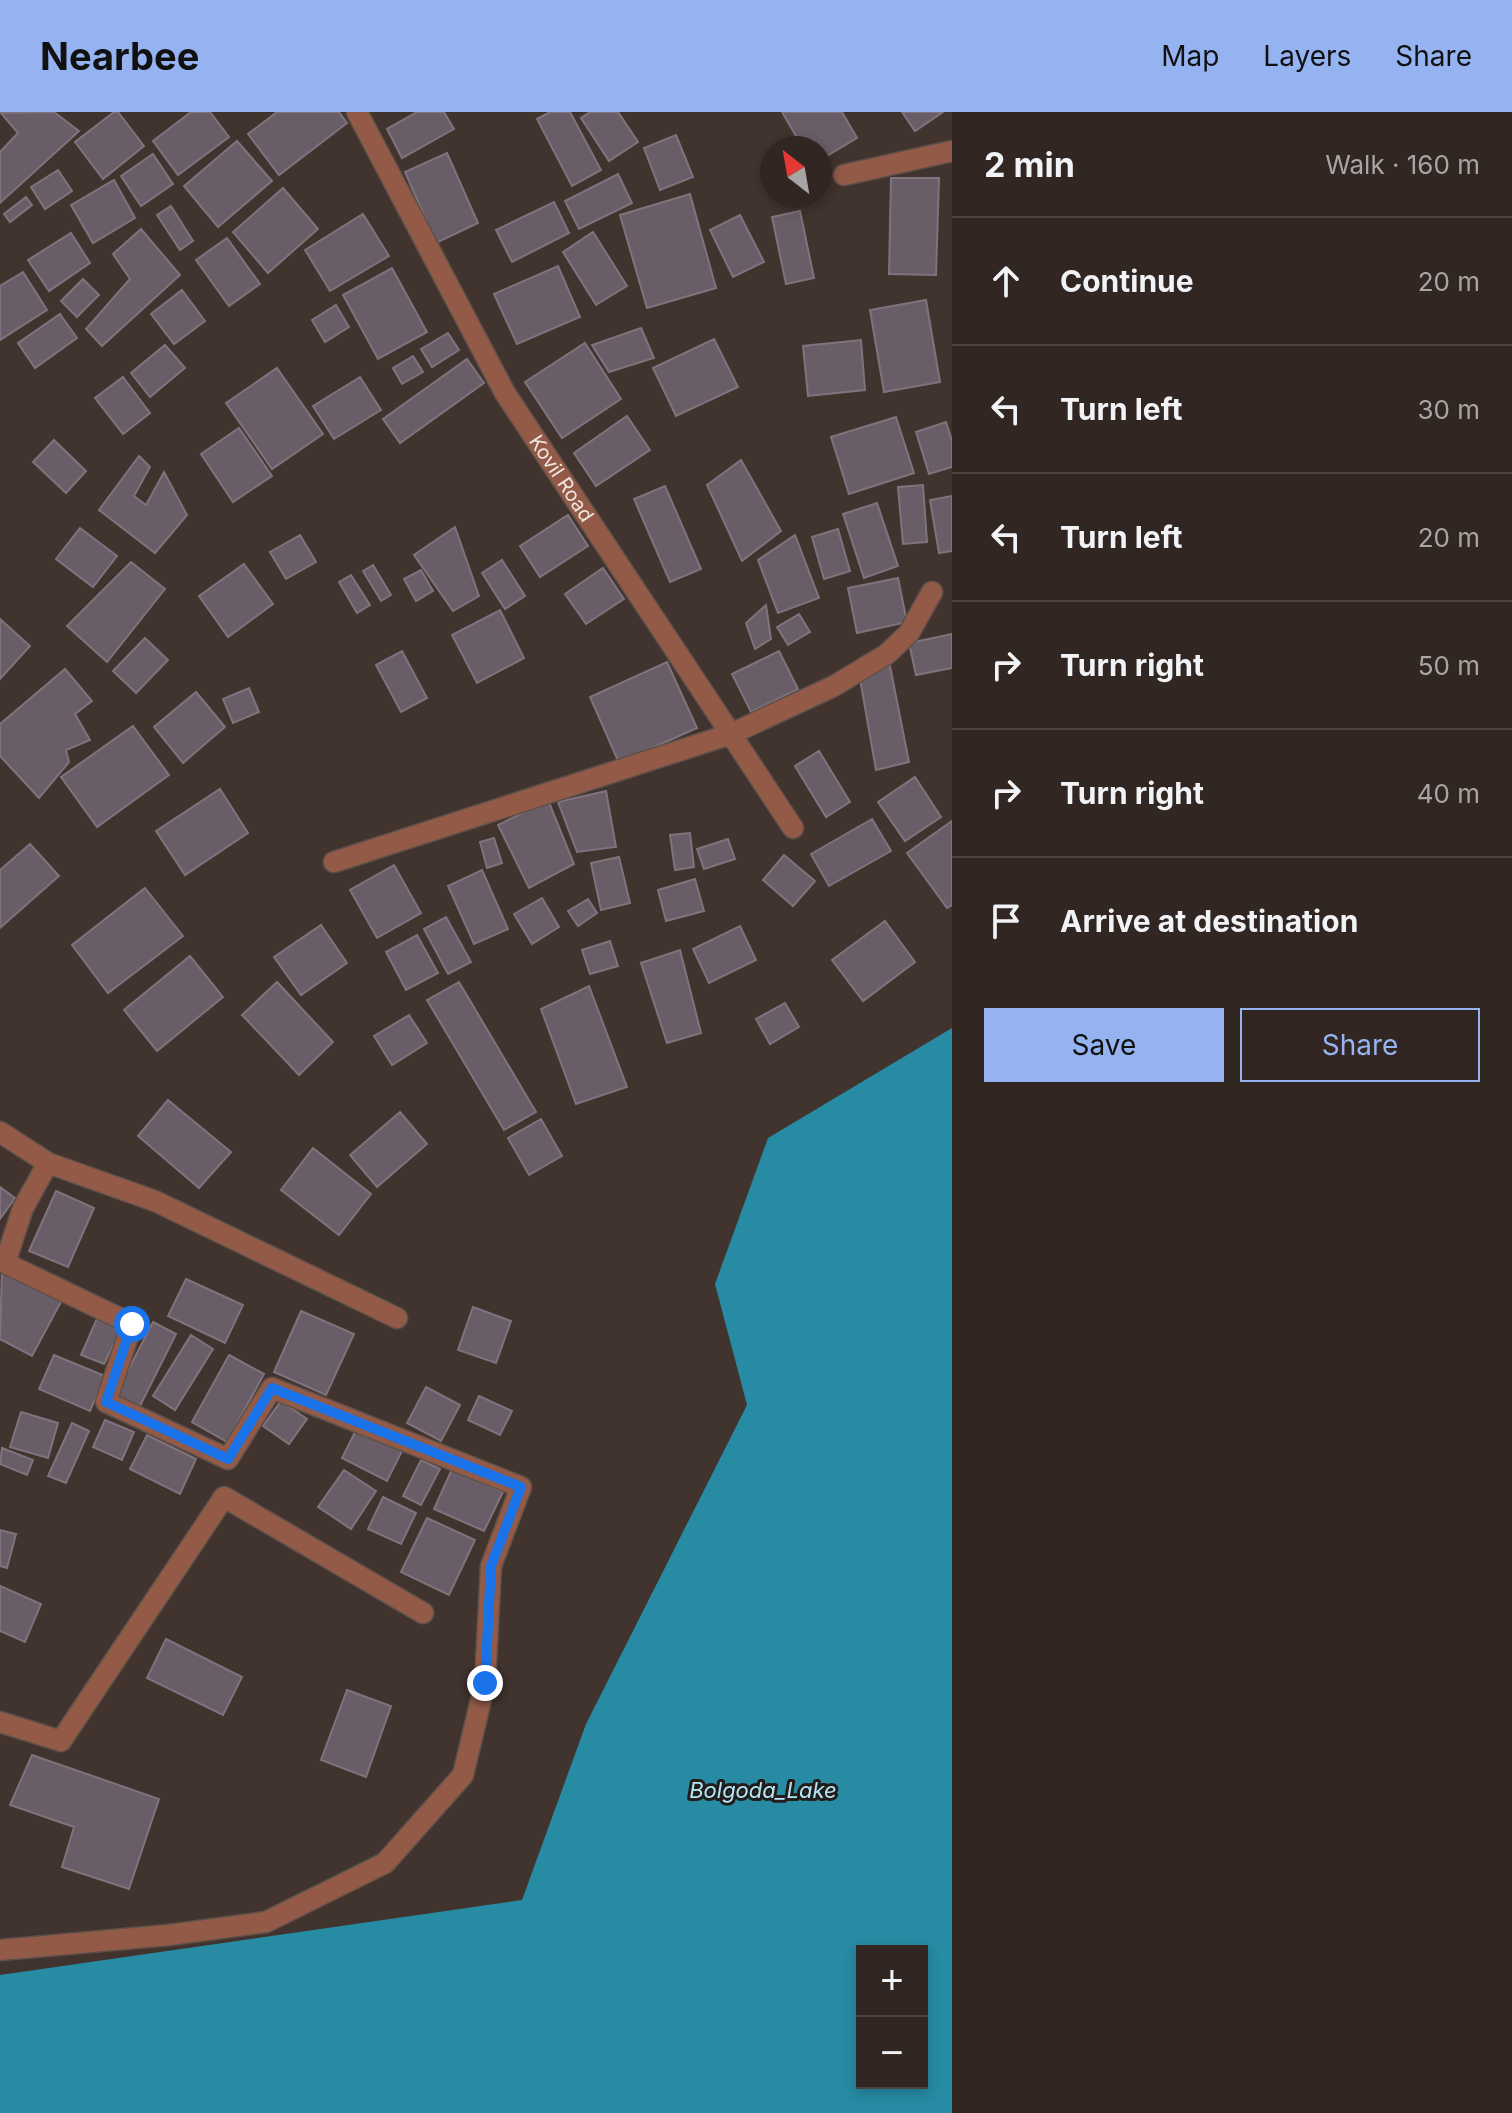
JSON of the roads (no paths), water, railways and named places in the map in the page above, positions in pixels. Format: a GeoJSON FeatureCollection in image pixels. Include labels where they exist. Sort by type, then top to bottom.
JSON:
{"type":"FeatureCollection","features":[{"type":"Feature","properties":{"kind":"street","name":"Kovil Road"},"geometry":{"type":"LineString","coordinates":[[357,112],[505,393],[793,828]]}},
{"type":"Feature","properties":{"kind":"street"},"geometry":{"type":"LineString","coordinates":[[844,175],[952,151]]}},
{"type":"Feature","properties":{"kind":"street"},"geometry":{"type":"LineString","coordinates":[[334,862],[731,734],[834,686],[887,654],[909,633],[932,592]]}},
{"type":"Feature","properties":{"kind":"street"},"geometry":{"type":"LineString","coordinates":[[0,1132],[48,1163],[155,1201],[397,1318]]}},
{"type":"Feature","properties":{"kind":"street"},"geometry":{"type":"LineString","coordinates":[[0,1950],[169,1935],[266,1922],[385,1863],[463,1775],[485,1683],[491,1566],[521,1487],[272,1388],[228,1459],[106,1402],[132,1324],[5,1263],[23,1208],[48,1163]]}},
{"type":"Feature","properties":{"kind":"street"},"geometry":{"type":"LineString","coordinates":[[0,1722],[61,1741],[224,1497],[423,1613]]}},
{"type":"Feature","properties":{"kind":"water","name":"Bolgoda_Lake"},"geometry":{"type":"Polygon","coordinates":[[[952,1028],[952,2113],[0,2113],[0,1975],[522,1900],[586,1724],[747,1405],[715,1284],[768,1138],[952,1028]]]}}]}
